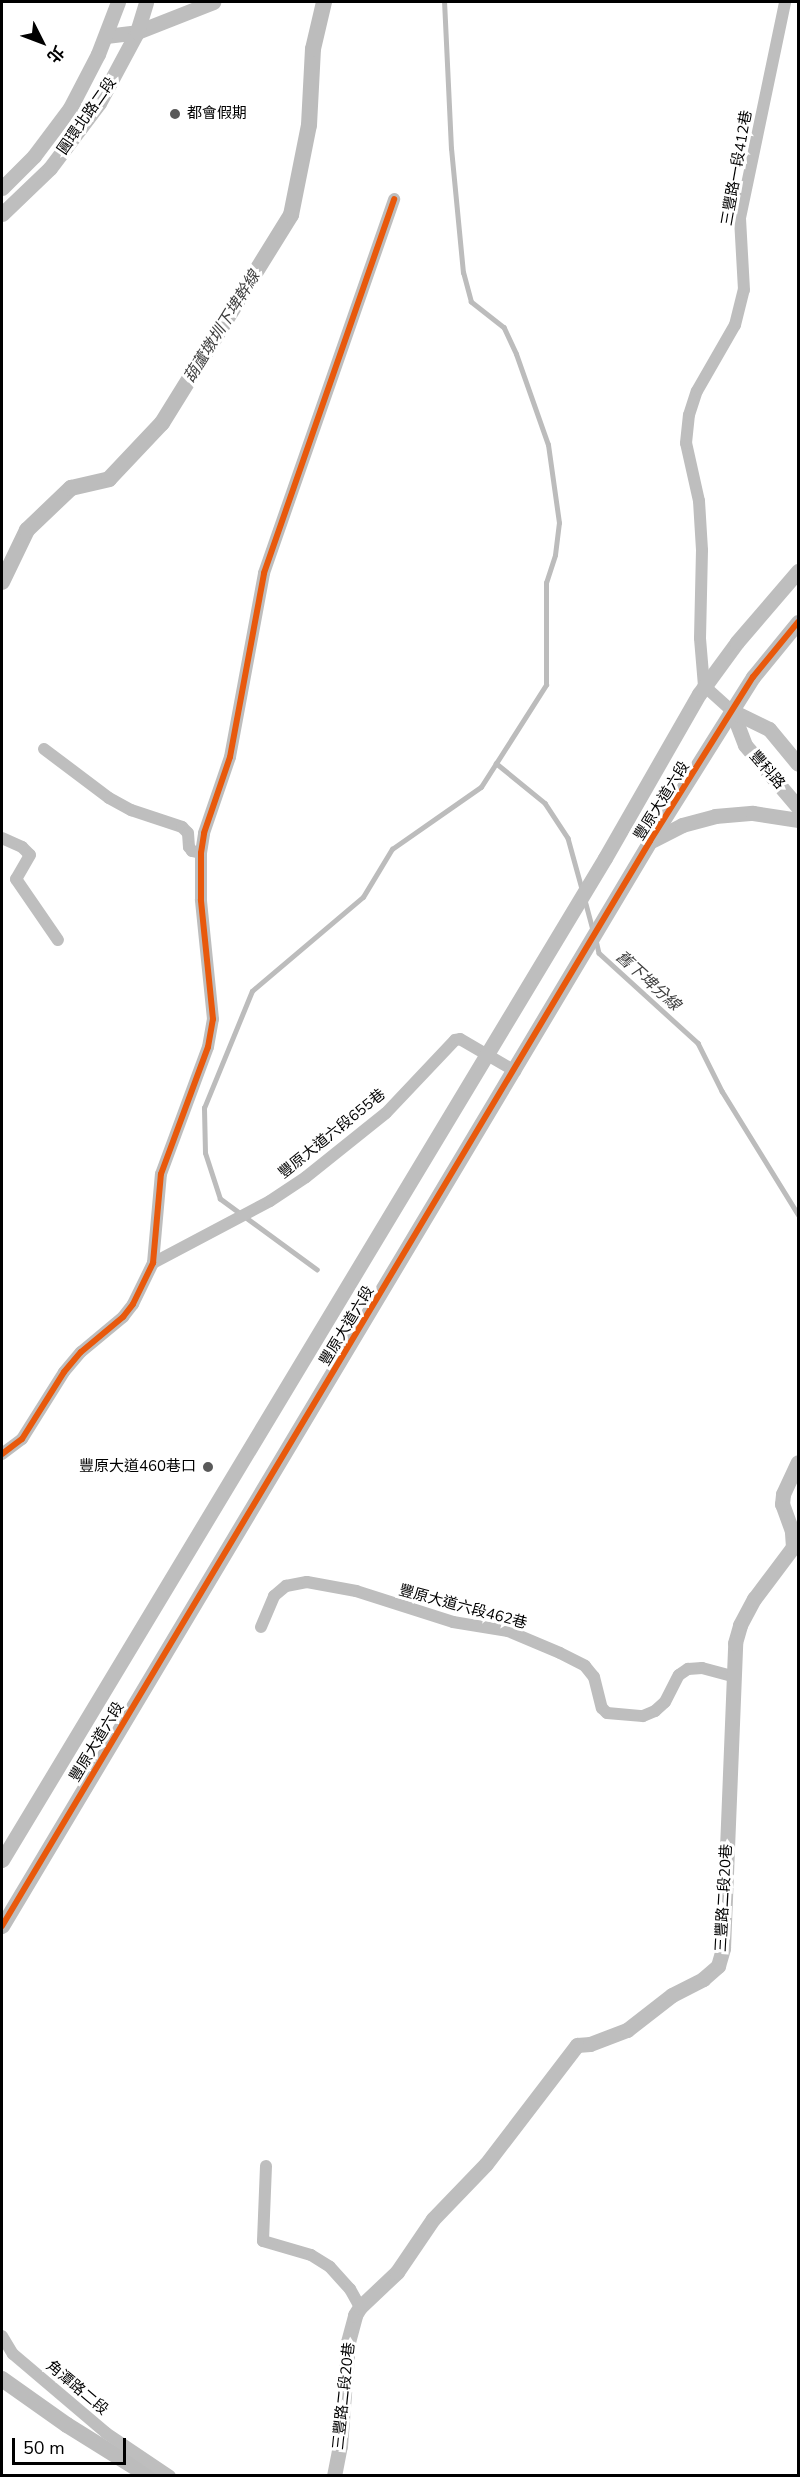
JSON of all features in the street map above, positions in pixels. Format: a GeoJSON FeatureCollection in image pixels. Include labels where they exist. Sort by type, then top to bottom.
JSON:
{"type":"FeatureCollection","features":[{"type":"Feature","properties":{"kind":"street"},"geometry":{"type":"LineString","coordinates":[[118,3],[140,2]]}},
{"type":"Feature","properties":{"kind":"street","name":"圓環北路二段"},"geometry":{"type":"LineString","coordinates":[[2,214],[43,175],[80,131],[112,82],[137,32],[146,2]]}},
{"type":"Feature","properties":{"kind":"street"},"geometry":{"type":"LineString","coordinates":[[106,36],[137,32],[213,2]]}},
{"type":"Feature","properties":{"kind":"street","name":"三豐路一段412巷"},"geometry":{"type":"LineString","coordinates":[[704,686],[700,638],[702,550],[699,501],[686,443],[688,414],[697,391],[735,325],[744,290],[740,218],[785,2]]}},
{"type":"Feature","properties":{"kind":"street","name":"圓環北路二段"},"geometry":{"type":"LineString","coordinates":[[2,188],[33,156],[70,108],[106,36],[118,3]]}},
{"type":"Feature","properties":{"kind":"street"},"geometry":{"type":"LineString","coordinates":[[2,1454],[28,1431],[64,1372],[81,1353],[123,1317],[133,1304],[153,1263],[161,1174],[208,1047],[213,1019],[201,900],[201,853],[211,805],[230,758],[264,573],[394,199]]}},
{"type":"Feature","properties":{"kind":"street","name":"豐原大道六段"},"geometry":{"type":"LineString","coordinates":[[2,1860],[588,887],[704,686],[743,634],[798,571]]}},
{"type":"Feature","properties":{"kind":"street","name":"豐原大道六段"},"geometry":{"type":"LineString","coordinates":[[2,1926],[591,944],[650,841],[753,677],[798,622]]}},
{"type":"Feature","properties":{"kind":"street"},"geometry":{"type":"LineString","coordinates":[[704,686],[732,711]]}},
{"type":"Feature","properties":{"kind":"street","name":"豐科路"},"geometry":{"type":"LineString","coordinates":[[732,711],[770,729],[798,764]]}},
{"type":"Feature","properties":{"kind":"street","name":"豐科路"},"geometry":{"type":"LineString","coordinates":[[732,711],[745,745],[798,807]]}},
{"type":"Feature","properties":{"kind":"street"},"geometry":{"type":"LineString","coordinates":[[44,749],[109,798],[131,810],[182,827],[188,833],[189,847],[192,851],[201,853]]}},
{"type":"Feature","properties":{"kind":"street"},"geometry":{"type":"LineString","coordinates":[[650,841],[682,825],[715,816],[753,813],[798,819]]}},
{"type":"Feature","properties":{"kind":"street"},"geometry":{"type":"LineString","coordinates":[[2,838],[22,847],[30,855],[16,879],[58,940]]}},
{"type":"Feature","properties":{"kind":"street","name":"豐原大道六段655巷"},"geometry":{"type":"LineString","coordinates":[[153,1263],[270,1201],[306,1178],[386,1113],[455,1040],[460,1039],[515,1071]]}},
{"type":"Feature","properties":{"kind":"street","name":"三豐路二段20巷"},"geometry":{"type":"LineString","coordinates":[[334,2475],[340,2446],[348,2342],[355,2315],[360,2307],[397,2272],[434,2219],[486,2164],[577,2045],[590,2044],[627,2030],[672,1995],[703,1979],[718,1966],[724,1936],[732,1676],[740,1625],[754,1599],[793,1547],[792,1531],[782,1504],[783,1494],[798,1462]]}},
{"type":"Feature","properties":{"kind":"street","name":"豐原大道六段462巷"},"geometry":{"type":"LineString","coordinates":[[261,1627],[274,1596],[286,1586],[306,1582],[356,1591],[453,1622],[508,1631],[560,1653],[585,1666],[594,1677],[602,1708],[607,1713],[643,1716],[655,1711],[665,1702],[679,1675],[688,1669],[702,1668],[732,1676]]}},
{"type":"Feature","properties":{"kind":"street"},"geometry":{"type":"LineString","coordinates":[[266,2166],[263,2241],[311,2255],[330,2267],[350,2289],[360,2307]]}},
{"type":"Feature","properties":{"kind":"street","name":"角潭路二段"},"geometry":{"type":"LineString","coordinates":[[2,2336],[14,2354],[106,2433],[170,2475]]}},
{"type":"Feature","properties":{"kind":"waterway","name":"葫蘆墩圳下埤幹線"},"geometry":{"type":"LineString","coordinates":[[2,582],[27,530],[71,488],[109,479],[162,423],[291,215],[309,125],[313,49],[324,2]]}},
{"type":"Feature","properties":{"kind":"waterway"},"geometry":{"type":"LineString","coordinates":[[317,1270],[220,1199],[205,1153],[204,1108],[252,991],[363,897],[392,849],[481,787],[546,685],[546,583],[555,555],[559,523],[548,445],[516,354],[504,328],[471,302],[463,273],[451,149],[444,2]]}},
{"type":"Feature","properties":{"kind":"waterway","name":"舊下埤分線"},"geometry":{"type":"LineString","coordinates":[[496,763],[545,803],[568,838],[582,889]]}},
{"type":"Feature","properties":{"kind":"waterway","name":"舊下埤分線"},"geometry":{"type":"LineString","coordinates":[[585,900],[593,929]]}},
{"type":"Feature","properties":{"kind":"waterway","name":"舊下埤分線"},"geometry":{"type":"LineString","coordinates":[[596,940],[599,953],[698,1043],[722,1091],[798,1214]]}},
{"type":"Feature","properties":{"kind":"waterway"},"geometry":{"type":"LineString","coordinates":[[2,2379],[67,2425],[149,2476]]}},
{"type":"Feature","properties":{"kind":"cycle path"},"geometry":{"type":"LineString","coordinates":[[2,1454],[22,1439],[64,1372],[81,1352],[123,1317],[133,1304],[153,1263],[161,1174],[208,1047],[213,1019],[201,900],[201,853],[204,833],[230,757],[264,573],[394,199]]}},
{"type":"Feature","properties":{"kind":"cycle path"},"geometry":{"type":"LineString","coordinates":[[2,1926],[650,841],[753,677],[798,622]]}},
{"type":"Feature","properties":{"kind":"place","name":"都會假期"},"geometry":{"type":"Point","coordinates":[175,114]}},
{"type":"Feature","properties":{"kind":"place","name":"豐原大道460巷口"},"geometry":{"type":"Point","coordinates":[208,1467]}}]}
